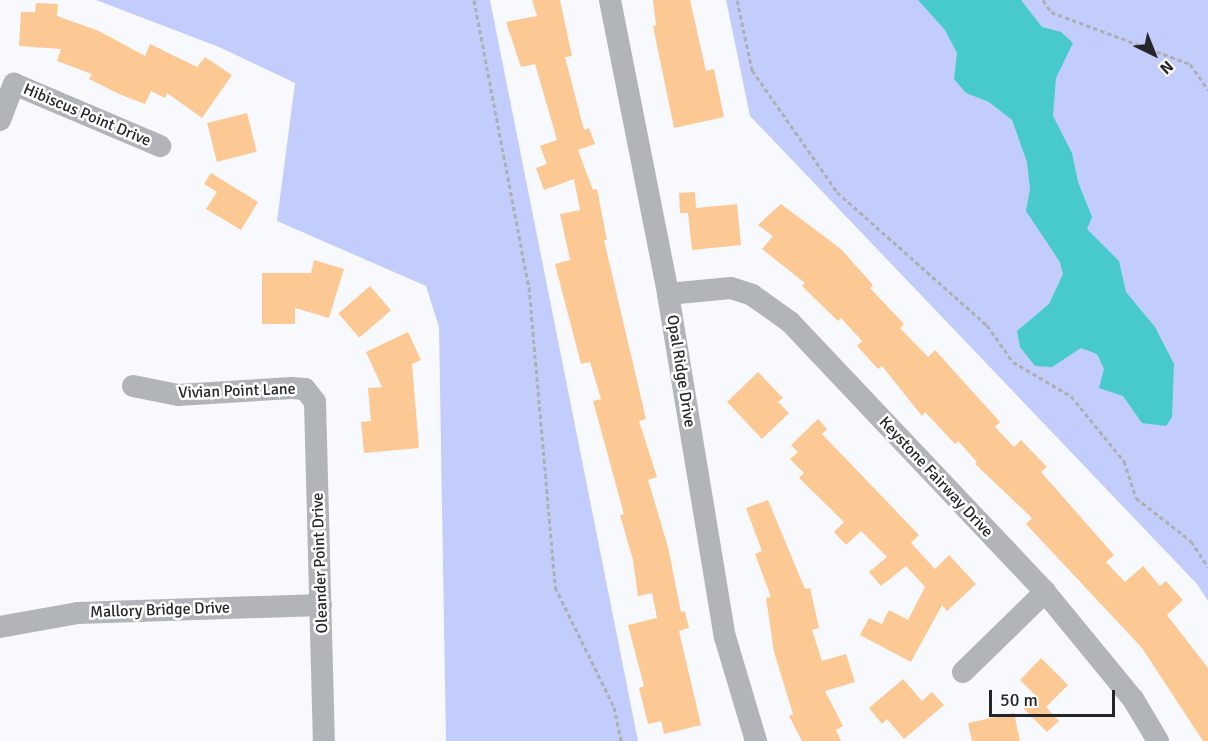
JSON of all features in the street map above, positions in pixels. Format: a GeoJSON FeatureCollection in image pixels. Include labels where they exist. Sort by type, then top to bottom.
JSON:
{"type":"FeatureCollection","features":[{"type":"Feature","properties":{"kind":"street","name":"Opal Ridge Drive"},"geometry":{"type":"LineString","coordinates":[[610,0],[668,294],[725,637],[756,741]]}},
{"type":"Feature","properties":{"kind":"street","name":"Hibiscus Point Drive"},"geometry":{"type":"LineString","coordinates":[[0,120],[14,84],[160,146]]}},
{"type":"Feature","properties":{"kind":"street","name":"Keystone Fairway Drive"},"geometry":{"type":"LineString","coordinates":[[668,294],[731,288],[752,295],[790,322],[1045,592],[1133,699],[1158,741]]}},
{"type":"Feature","properties":{"kind":"street","name":"Vivian Point Lane"},"geometry":{"type":"LineString","coordinates":[[133,386],[178,395],[305,389]]}},
{"type":"Feature","properties":{"kind":"street","name":"Oleander Point Drive"},"geometry":{"type":"LineString","coordinates":[[305,389],[315,402],[324,741]]}},
{"type":"Feature","properties":{"kind":"street"},"geometry":{"type":"LineString","coordinates":[[963,672],[1045,592]]}},
{"type":"Feature","properties":{"kind":"street","name":"Mallory Bridge Drive"},"geometry":{"type":"LineString","coordinates":[[0,627],[78,613],[321,605]]}},
{"type":"Feature","properties":{"kind":"path"},"geometry":{"type":"LineString","coordinates":[[474,0],[529,287],[555,587],[614,707],[621,741]]}},
{"type":"Feature","properties":{"kind":"path"},"geometry":{"type":"LineString","coordinates":[[737,0],[752,70],[837,192],[987,325],[1013,362],[1071,396],[1124,461],[1136,498],[1191,541],[1208,567]]}},
{"type":"Feature","properties":{"kind":"path"},"geometry":{"type":"LineString","coordinates":[[1043,0],[1051,12],[1190,64],[1208,90]]}},
{"type":"Feature","properties":{"kind":"shaded area"},"geometry":{"type":"Polygon","coordinates":[[[96,0],[490,0],[638,741],[446,741],[439,327],[426,286],[277,221],[295,83],[219,47],[96,0]]]}},
{"type":"Feature","properties":{"kind":"shaded area"},"geometry":{"type":"Polygon","coordinates":[[[726,0],[1208,0],[1208,601],[1197,584],[750,116],[726,0]]]}},
{"type":"Feature","properties":{"kind":"shaded area"},"geometry":{"type":"Polygon","coordinates":[[[918,0],[1021,0],[1042,27],[1061,32],[1073,43],[1056,78],[1053,116],[1072,153],[1078,182],[1092,217],[1087,229],[1119,261],[1126,292],[1155,327],[1174,364],[1172,417],[1166,426],[1142,423],[1123,396],[1099,388],[1104,369],[1097,354],[1081,348],[1052,367],[1035,366],[1020,347],[1017,331],[1049,304],[1063,274],[1060,262],[1026,211],[1030,189],[1027,162],[1012,120],[989,102],[966,93],[954,79],[957,53],[945,30],[918,0]]]}},
{"type":"Feature","properties":{"kind":"building"},"geometry":{"type":"Polygon","coordinates":[[[532,0],[560,0],[572,56],[565,57],[584,130],[589,128],[595,144],[578,150],[593,190],[597,189],[607,240],[604,240],[646,419],[639,421],[657,477],[648,480],[668,547],[681,612],[685,611],[689,628],[679,631],[701,725],[664,734],[661,721],[648,724],[639,688],[644,686],[628,625],[657,618],[652,593],[638,596],[633,560],[620,515],[624,514],[593,401],[601,399],[590,362],[581,364],[555,264],[570,260],[560,214],[580,210],[574,179],[544,190],[536,168],[547,164],[540,146],[557,140],[535,64],[521,67],[506,22],[537,16],[532,0]]]}},
{"type":"Feature","properties":{"kind":"building"},"geometry":{"type":"Polygon","coordinates":[[[653,0],[690,0],[706,71],[714,69],[724,117],[674,128],[653,26],[656,25],[653,0]]]}},
{"type":"Feature","properties":{"kind":"building"},"geometry":{"type":"Polygon","coordinates":[[[36,3],[58,4],[57,16],[99,31],[145,56],[150,44],[197,67],[205,57],[232,75],[202,118],[167,93],[165,98],[151,91],[145,104],[89,79],[92,74],[57,61],[61,49],[19,46],[21,12],[35,12],[36,3]]]}},
{"type":"Feature","properties":{"kind":"building"},"geometry":{"type":"Polygon","coordinates":[[[247,113],[257,152],[217,162],[207,123],[247,113]]]}},
{"type":"Feature","properties":{"kind":"building"},"geometry":{"type":"Polygon","coordinates":[[[211,173],[258,202],[241,230],[206,209],[217,192],[204,184],[211,173]]]}},
{"type":"Feature","properties":{"kind":"building"},"geometry":{"type":"Polygon","coordinates":[[[695,192],[696,208],[737,204],[741,245],[692,250],[688,213],[680,213],[679,193],[695,192]]]}},
{"type":"Feature","properties":{"kind":"building"},"geometry":{"type":"Polygon","coordinates":[[[781,204],[841,249],[873,285],[870,288],[904,324],[900,328],[928,357],[935,350],[1000,422],[995,427],[1014,447],[1021,440],[1047,467],[1041,472],[1114,555],[1106,562],[1125,582],[1143,566],[1160,586],[1166,581],[1183,600],[1167,615],[1208,668],[1208,741],[1203,741],[1142,648],[1026,524],[1032,518],[975,464],[977,462],[958,441],[955,444],[925,412],[922,416],[882,366],[878,369],[857,346],[862,341],[841,318],[838,321],[802,286],[805,283],[762,249],[773,236],[758,225],[781,204]]]}},
{"type":"Feature","properties":{"kind":"building"},"geometry":{"type":"Polygon","coordinates":[[[314,260],[344,269],[329,318],[295,308],[295,324],[262,324],[262,273],[311,273],[314,260]]]}},
{"type":"Feature","properties":{"kind":"building"},"geometry":{"type":"Polygon","coordinates":[[[370,286],[391,310],[359,338],[338,314],[370,286]]]}},
{"type":"Feature","properties":{"kind":"building"},"geometry":{"type":"Polygon","coordinates":[[[408,332],[421,360],[412,364],[419,448],[364,453],[361,422],[371,421],[368,388],[382,387],[366,352],[408,332]]]}},
{"type":"Feature","properties":{"kind":"building"},"geometry":{"type":"Polygon","coordinates":[[[758,372],[783,398],[778,402],[789,413],[762,439],[727,402],[758,372]]]}},
{"type":"Feature","properties":{"kind":"building"},"geometry":{"type":"Polygon","coordinates":[[[818,419],[827,429],[822,434],[919,535],[911,543],[935,569],[949,555],[976,584],[947,611],[942,605],[911,662],[860,635],[869,618],[882,624],[889,610],[908,620],[925,587],[906,566],[881,586],[869,572],[887,557],[861,531],[846,545],[834,532],[844,522],[799,478],[804,473],[790,459],[798,452],[791,445],[818,419]]]}},
{"type":"Feature","properties":{"kind":"building"},"geometry":{"type":"Polygon","coordinates":[[[768,500],[805,589],[810,588],[819,628],[812,630],[822,661],[846,654],[855,682],[825,691],[843,726],[836,730],[841,741],[802,741],[789,716],[793,714],[774,652],[766,598],[771,597],[755,554],[762,551],[746,508],[768,500]]]}},
{"type":"Feature","properties":{"kind":"building"},"geometry":{"type":"Polygon","coordinates":[[[1041,658],[1068,685],[1046,707],[1059,721],[1047,732],[1023,708],[1036,696],[1020,680],[1041,658]]]}},
{"type":"Feature","properties":{"kind":"building"},"geometry":{"type":"Polygon","coordinates":[[[903,679],[922,701],[932,692],[944,705],[904,739],[887,719],[882,724],[869,708],[903,679]]]}},
{"type":"Feature","properties":{"kind":"building"},"geometry":{"type":"Polygon","coordinates":[[[1014,713],[1020,741],[972,741],[968,723],[1014,713]]]}}]}
